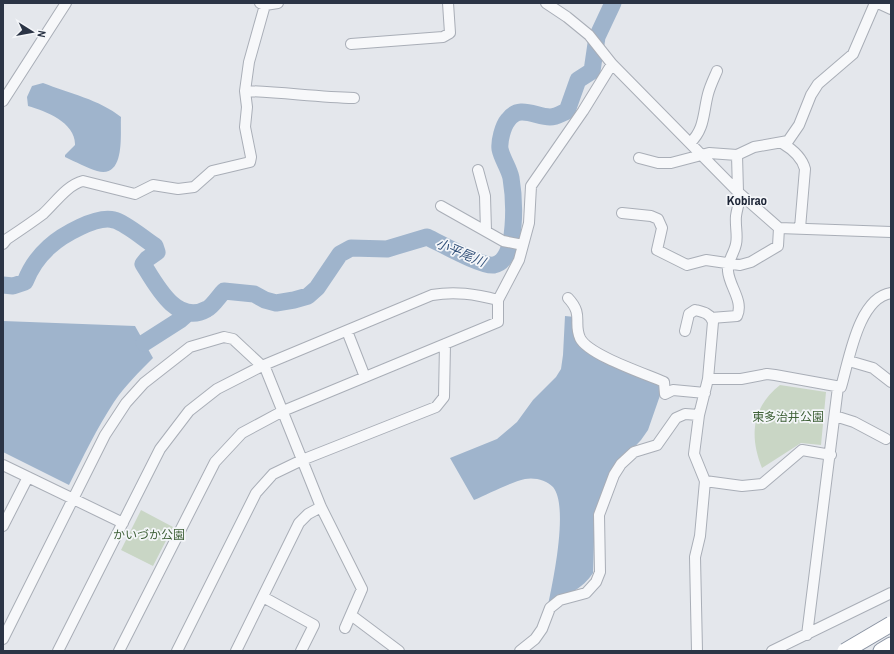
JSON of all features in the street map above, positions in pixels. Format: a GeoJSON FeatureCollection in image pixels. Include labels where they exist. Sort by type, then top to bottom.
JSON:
{"type":"FeatureCollection","features":[{"type":"Feature","properties":{"kind":"highway"},"geometry":{"type":"LineString","coordinates":[[845,651],[891,624]]}},
{"type":"Feature","properties":{"kind":"highway"},"geometry":{"type":"LineString","coordinates":[[854,651],[891,628]]}},
{"type":"Feature","properties":{"kind":"highway"},"geometry":{"type":"LineString","coordinates":[[881,651],[891,645]]}},
{"type":"Feature","properties":{"kind":"street"},"geometry":{"type":"LineString","coordinates":[[3,101],[66,3]]}},
{"type":"Feature","properties":{"kind":"street"},"geometry":{"type":"LineString","coordinates":[[3,244],[7,239],[44,213],[52,203],[78,182],[84,181],[135,194],[153,185],[186,189],[194,187],[212,171],[250,162],[251,157],[245,127],[247,107],[245,91],[249,62],[262,4],[278,3]]}},
{"type":"Feature","properties":{"kind":"street"},"geometry":{"type":"LineString","coordinates":[[352,44],[443,37],[450,33],[448,3]]}},
{"type":"Feature","properties":{"kind":"street"},"geometry":{"type":"LineString","coordinates":[[546,3],[567,17],[589,35],[612,64],[740,194],[779,228],[891,232]]}},
{"type":"Feature","properties":{"kind":"street"},"geometry":{"type":"LineString","coordinates":[[639,158],[658,163],[665,163],[683,161],[709,152],[737,155],[768,144],[782,143],[792,136],[811,95],[818,84],[852,54],[875,3]]}},
{"type":"Feature","properties":{"kind":"street"},"geometry":{"type":"LineString","coordinates":[[878,3],[891,9]]}},
{"type":"Feature","properties":{"kind":"street"},"geometry":{"type":"LineString","coordinates":[[119,651],[215,462],[242,433],[283,411],[498,322],[498,300],[519,260],[529,223],[531,186],[583,111],[612,64]]}},
{"type":"Feature","properties":{"kind":"street"},"geometry":{"type":"LineString","coordinates":[[690,143],[697,136],[702,126],[708,93],[717,70]]}},
{"type":"Feature","properties":{"kind":"street"},"geometry":{"type":"LineString","coordinates":[[245,91],[289,92],[311,97],[354,98]]}},
{"type":"Feature","properties":{"kind":"street"},"geometry":{"type":"LineString","coordinates":[[782,143],[795,153],[803,162],[805,169],[800,228]]}},
{"type":"Feature","properties":{"kind":"street"},"geometry":{"type":"LineString","coordinates":[[711,318],[737,316],[739,312],[738,299],[728,272],[728,263],[736,244],[736,217],[740,194],[737,155]]}},
{"type":"Feature","properties":{"kind":"street"},"geometry":{"type":"LineString","coordinates":[[478,170],[485,196],[486,231]]}},
{"type":"Feature","properties":{"kind":"street"},"geometry":{"type":"LineString","coordinates":[[441,206],[503,241],[523,245]]}},
{"type":"Feature","properties":{"kind":"street"},"geometry":{"type":"LineString","coordinates":[[622,213],[651,216],[658,219],[662,228],[657,250],[679,263],[687,265],[706,260],[740,264],[751,262],[778,246],[779,228]]}},
{"type":"Feature","properties":{"kind":"street"},"geometry":{"type":"LineString","coordinates":[[708,379],[741,379],[771,374],[841,387],[857,332],[866,310],[879,297],[890,291]]}},
{"type":"Feature","properties":{"kind":"street"},"geometry":{"type":"LineString","coordinates":[[58,651],[160,449],[189,411],[218,389],[263,366],[432,295],[465,293],[498,300]]}},
{"type":"Feature","properties":{"kind":"street"},"geometry":{"type":"LineString","coordinates":[[568,298],[575,306],[579,337],[584,344],[603,356],[664,382],[665,394],[673,390],[705,393]]}},
{"type":"Feature","properties":{"kind":"street"},"geometry":{"type":"LineString","coordinates":[[685,331],[689,314],[695,310],[706,313],[713,322],[708,379],[700,415],[694,454],[705,481],[700,536],[695,557],[697,651]]}},
{"type":"Feature","properties":{"kind":"street"},"geometry":{"type":"LineString","coordinates":[[347,331],[365,377]]}},
{"type":"Feature","properties":{"kind":"street"},"geometry":{"type":"LineString","coordinates":[[3,639],[105,435],[126,402],[144,383],[190,347],[224,338],[233,339],[263,366],[283,411],[321,507],[362,589],[346,628]]}},
{"type":"Feature","properties":{"kind":"street"},"geometry":{"type":"LineString","coordinates":[[176,651],[256,493],[273,474],[302,460],[436,407],[444,397],[445,344]]}},
{"type":"Feature","properties":{"kind":"street"},"geometry":{"type":"LineString","coordinates":[[849,361],[873,368],[891,382]]}},
{"type":"Feature","properties":{"kind":"street"},"geometry":{"type":"LineString","coordinates":[[807,634],[831,455],[838,387]]}},
{"type":"Feature","properties":{"kind":"street"},"geometry":{"type":"LineString","coordinates":[[520,651],[535,639],[542,629],[550,608],[560,600],[586,593],[596,582],[600,572],[599,515],[614,475],[621,464],[634,452],[658,445],[676,418],[685,414],[700,415]]}},
{"type":"Feature","properties":{"kind":"street"},"geometry":{"type":"LineString","coordinates":[[835,416],[854,422],[886,439]]}},
{"type":"Feature","properties":{"kind":"street"},"geometry":{"type":"LineString","coordinates":[[705,481],[742,486],[762,484],[802,450],[831,455]]}},
{"type":"Feature","properties":{"kind":"street"},"geometry":{"type":"LineString","coordinates":[[3,465],[123,523]]}},
{"type":"Feature","properties":{"kind":"street"},"geometry":{"type":"LineString","coordinates":[[3,526],[28,477]]}},
{"type":"Feature","properties":{"kind":"street"},"geometry":{"type":"LineString","coordinates":[[236,651],[299,523],[308,514],[321,507]]}},
{"type":"Feature","properties":{"kind":"street"},"geometry":{"type":"LineString","coordinates":[[772,651],[891,593]]}},
{"type":"Feature","properties":{"kind":"street"},"geometry":{"type":"LineString","coordinates":[[263,596],[314,624],[301,651]]}},
{"type":"Feature","properties":{"kind":"street"},"geometry":{"type":"LineString","coordinates":[[351,616],[399,651]]}},
{"type":"Feature","properties":{"kind":"green space","name":"東多治井公園"},"geometry":{"type":"Polygon","coordinates":[[[780,385],[826,392],[821,445],[801,443],[762,468],[755,445],[756,423],[759,412],[764,403],[780,385]]]}},
{"type":"Feature","properties":{"kind":"green space","name":"かいづか公園"},"geometry":{"type":"Polygon","coordinates":[[[141,510],[173,527],[153,566],[121,550],[141,510]]]}},
{"type":"Feature","properties":{"kind":"water"},"geometry":{"type":"Polygon","coordinates":[[[43,83],[94,101],[121,117],[120,153],[113,168],[106,172],[97,171],[65,157],[65,155],[75,145],[71,130],[59,119],[28,106],[27,97],[32,86],[43,83]]]}},
{"type":"Feature","properties":{"kind":"water"},"geometry":{"type":"Polygon","coordinates":[[[565,316],[575,317],[577,343],[583,349],[664,384],[648,430],[641,440],[613,470],[595,512],[593,573],[579,588],[548,605],[556,562],[560,526],[558,497],[553,487],[540,480],[532,478],[525,479],[506,485],[474,500],[450,458],[497,439],[517,422],[533,400],[556,377],[561,369],[565,316]]]}},
{"type":"Feature","properties":{"kind":"water"},"geometry":{"type":"Polygon","coordinates":[[[3,321],[135,326],[153,358],[127,385],[114,402],[96,432],[69,485],[3,452],[3,321]]]}},
{"type":"Feature","properties":{"kind":"waterway","name":"小平尾川"},"geometry":{"type":"LineString","coordinates":[[3,285],[13,286],[25,282],[29,272],[38,259],[55,242],[89,223],[107,219],[124,224],[155,246],[157,252],[143,264],[161,292],[169,301],[177,308],[186,312],[196,313],[209,308],[224,291],[254,294],[265,300],[276,303],[308,296],[317,288],[340,254],[351,248],[387,249],[427,237],[471,259],[488,265],[494,265],[502,261],[508,252],[513,226],[514,212],[511,178],[500,149],[504,126],[512,115],[517,113],[528,112],[550,117],[557,116],[567,111],[578,80],[592,71],[597,37],[613,3]]}},
{"type":"Feature","properties":{"kind":"waterway"},"geometry":{"type":"LineString","coordinates":[[144,343],[180,320],[188,313]]}},
{"type":"Feature","properties":{"kind":"district","name":"Kobirao"},"geometry":{"type":"Point","coordinates":[747,200]}}]}
